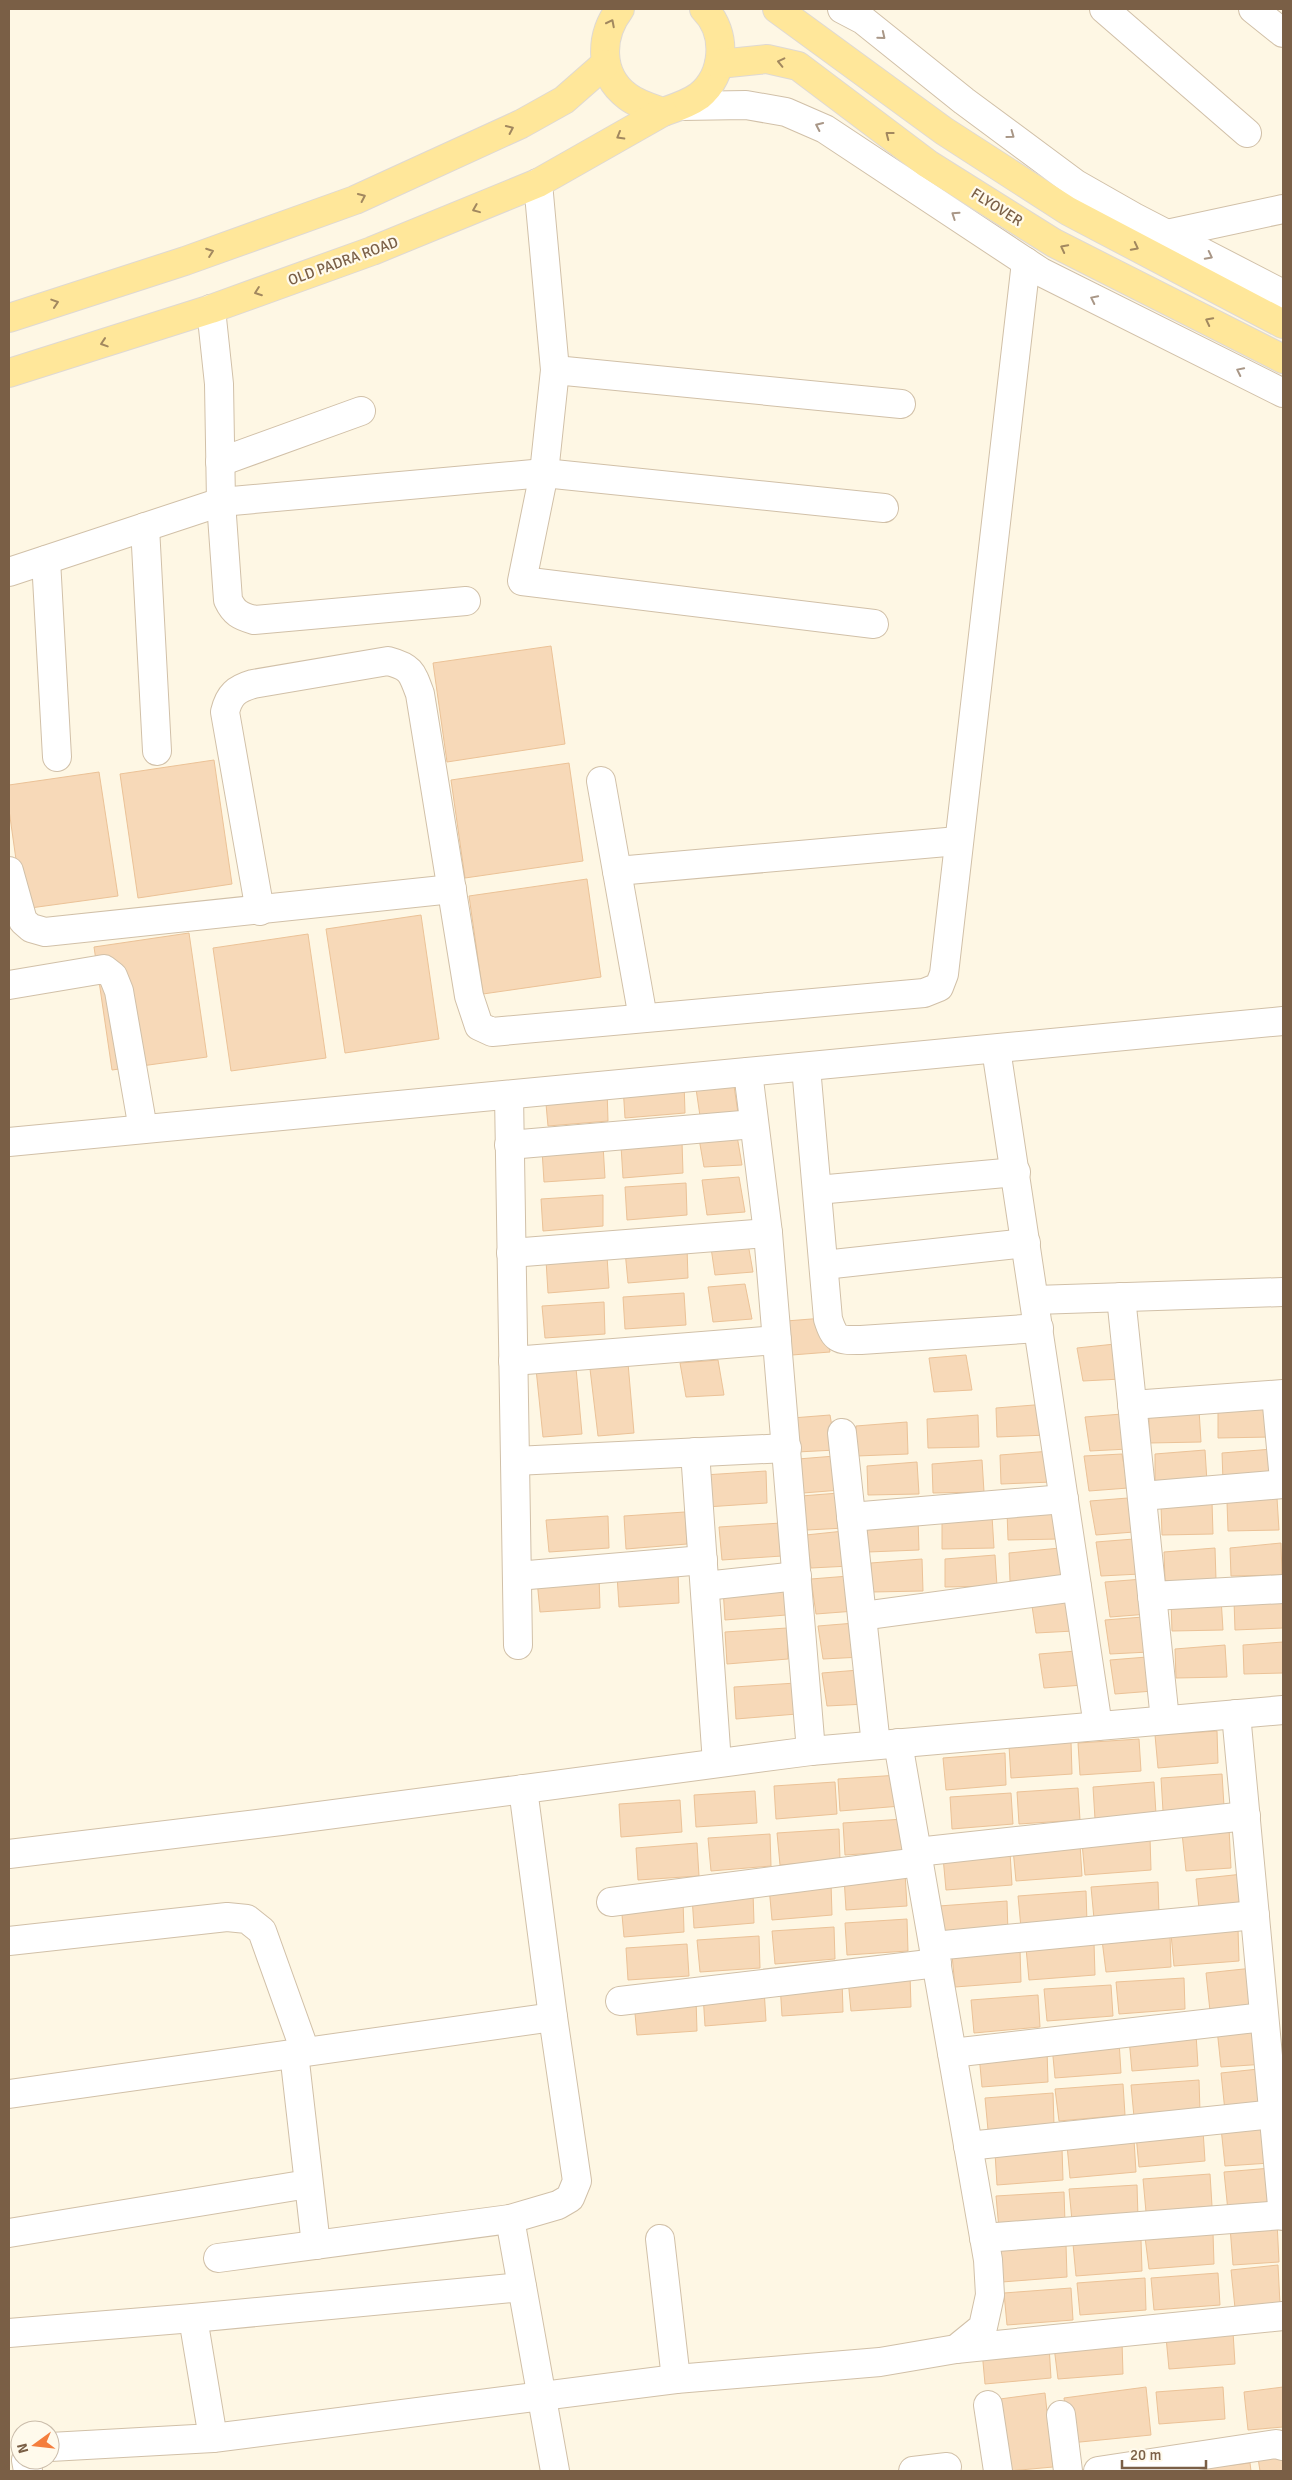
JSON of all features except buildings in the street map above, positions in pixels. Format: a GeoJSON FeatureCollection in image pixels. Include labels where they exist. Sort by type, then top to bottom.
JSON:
{"type":"FeatureCollection","features":[{"type":"Feature","properties":{"kind":"main road"},"geometry":{"type":"LineString","coordinates":[[620,9],[609,26],[604,45],[605,64],[614,82],[627,96],[672,109]]}},
{"type":"Feature","properties":{"kind":"main road"},"geometry":{"type":"LineString","coordinates":[[704,9],[716,26],[721,45],[719,64]]}},
{"type":"Feature","properties":{"kind":"main road"},"geometry":{"type":"LineString","coordinates":[[777,9],[944,132],[1068,211],[1283,324]]}},
{"type":"Feature","properties":{"kind":"main road","name":"FLYOVER"},"geometry":{"type":"LineString","coordinates":[[719,64],[768,59],[798,66],[928,164],[1054,243],[1283,359]]}},
{"type":"Feature","properties":{"kind":"main road"},"geometry":{"type":"LineString","coordinates":[[9,318],[185,261],[355,200],[521,124],[564,100],[605,64]]}},
{"type":"Feature","properties":{"kind":"main road","name":"OLD PADRA ROAD"},"geometry":{"type":"LineString","coordinates":[[9,373],[211,309],[372,251],[538,183],[699,96],[712,82],[719,64]]}},
{"type":"Feature","properties":{"kind":"street"},"geometry":{"type":"LineString","coordinates":[[842,9],[863,20],[964,101],[1076,184],[1283,294]]}},
{"type":"Feature","properties":{"kind":"street"},"geometry":{"type":"LineString","coordinates":[[1104,9],[1247,132]]}},
{"type":"Feature","properties":{"kind":"street"},"geometry":{"type":"LineString","coordinates":[[1253,9],[1283,33]]}},
{"type":"Feature","properties":{"kind":"street"},"geometry":{"type":"LineString","coordinates":[[672,109],[746,105],[786,112],[825,128],[1041,272],[1283,393]]}},
{"type":"Feature","properties":{"kind":"street"},"geometry":{"type":"LineString","coordinates":[[538,183],[555,370],[544,473],[522,581],[874,624]]}},
{"type":"Feature","properties":{"kind":"street"},"geometry":{"type":"LineString","coordinates":[[1167,234],[1283,209]]}},
{"type":"Feature","properties":{"kind":"street"},"geometry":{"type":"LineString","coordinates":[[260,911],[225,712],[228,700],[243,687],[253,684],[388,661],[406,666],[414,675],[420,694],[469,996],[479,1026],[492,1032],[924,993],[939,987],[944,974],[1026,262]]}},
{"type":"Feature","properties":{"kind":"street"},"geometry":{"type":"LineString","coordinates":[[211,309],[218,384],[221,502],[228,600],[239,616],[254,620],[466,601]]}},
{"type":"Feature","properties":{"kind":"street"},"geometry":{"type":"LineString","coordinates":[[555,370],[901,404]]}},
{"type":"Feature","properties":{"kind":"street"},"geometry":{"type":"LineString","coordinates":[[220,462],[361,411]]}},
{"type":"Feature","properties":{"kind":"street"},"geometry":{"type":"LineString","coordinates":[[9,572],[221,502],[544,473],[884,508]]}},
{"type":"Feature","properties":{"kind":"street"},"geometry":{"type":"LineString","coordinates":[[145,527],[157,751]]}},
{"type":"Feature","properties":{"kind":"street"},"geometry":{"type":"LineString","coordinates":[[46,560],[57,756]]}},
{"type":"Feature","properties":{"kind":"street"},"geometry":{"type":"LineString","coordinates":[[601,781],[643,1018]]}},
{"type":"Feature","properties":{"kind":"street"},"geometry":{"type":"LineString","coordinates":[[617,870],[958,841]]}},
{"type":"Feature","properties":{"kind":"street"},"geometry":{"type":"LineString","coordinates":[[9,871],[23,921],[31,928],[45,932],[260,911],[452,889]]}},
{"type":"Feature","properties":{"kind":"street"},"geometry":{"type":"LineString","coordinates":[[9,985],[104,969],[113,976],[119,991],[143,1129]]}},
{"type":"Feature","properties":{"kind":"street"},"geometry":{"type":"LineString","coordinates":[[9,1142],[1283,1021]]}},
{"type":"Feature","properties":{"kind":"street"},"geometry":{"type":"LineString","coordinates":[[996,1049],[1098,1726]]}},
{"type":"Feature","properties":{"kind":"street"},"geometry":{"type":"LineString","coordinates":[[806,1067],[828,1319],[832,1333],[840,1340],[1039,1328]]}},
{"type":"Feature","properties":{"kind":"street"},"geometry":{"type":"LineString","coordinates":[[748,1072],[768,1233],[810,1751]]}},
{"type":"Feature","properties":{"kind":"street"},"geometry":{"type":"LineString","coordinates":[[509,1095],[518,1645]]}},
{"type":"Feature","properties":{"kind":"street"},"geometry":{"type":"LineString","coordinates":[[509,1146],[754,1124]]}},
{"type":"Feature","properties":{"kind":"street"},"geometry":{"type":"LineString","coordinates":[[817,1190],[1016,1172]]}},
{"type":"Feature","properties":{"kind":"street"},"geometry":{"type":"LineString","coordinates":[[511,1253],[768,1233]]}},
{"type":"Feature","properties":{"kind":"street"},"geometry":{"type":"LineString","coordinates":[[824,1265],[1026,1243]]}},
{"type":"Feature","properties":{"kind":"street"},"geometry":{"type":"LineString","coordinates":[[1035,1300],[1283,1292]]}},
{"type":"Feature","properties":{"kind":"street"},"geometry":{"type":"LineString","coordinates":[[1121,1297],[1165,1720]]}},
{"type":"Feature","properties":{"kind":"street"},"geometry":{"type":"LineString","coordinates":[[513,1361],[777,1340]]}},
{"type":"Feature","properties":{"kind":"street"},"geometry":{"type":"LineString","coordinates":[[1132,1406],[1280,1394],[1283,1469]]}},
{"type":"Feature","properties":{"kind":"street"},"geometry":{"type":"LineString","coordinates":[[842,1433],[862,1616],[887,1744],[918,1857],[984,2238],[990,2295],[982,2327],[956,2349]]}},
{"type":"Feature","properties":{"kind":"street"},"geometry":{"type":"LineString","coordinates":[[515,1461],[786,1448]]}},
{"type":"Feature","properties":{"kind":"street"},"geometry":{"type":"LineString","coordinates":[[695,1452],[717,1763]]}},
{"type":"Feature","properties":{"kind":"street"},"geometry":{"type":"LineString","coordinates":[[1142,1496],[1283,1484]]}},
{"type":"Feature","properties":{"kind":"street"},"geometry":{"type":"LineString","coordinates":[[851,1517],[1064,1499]]}},
{"type":"Feature","properties":{"kind":"street"},"geometry":{"type":"LineString","coordinates":[[517,1576],[704,1573],[797,1576]]}},
{"type":"Feature","properties":{"kind":"street"},"geometry":{"type":"LineString","coordinates":[[862,1616],[1077,1587]]}},
{"type":"Feature","properties":{"kind":"street"},"geometry":{"type":"LineString","coordinates":[[1152,1596],[1283,1589]]}},
{"type":"Feature","properties":{"kind":"street"},"geometry":{"type":"LineString","coordinates":[[9,1854],[810,1751],[1283,1710]]}},
{"type":"Feature","properties":{"kind":"street"},"geometry":{"type":"LineString","coordinates":[[984,2238],[1283,2216],[1282,2187],[1236,1714]]}},
{"type":"Feature","properties":{"kind":"street"},"geometry":{"type":"LineString","coordinates":[[218,2258],[510,2219],[558,2205],[570,2198],[577,2181],[523,1789]]}},
{"type":"Feature","properties":{"kind":"street"},"geometry":{"type":"LineString","coordinates":[[611,1902],[918,1857],[1246,1816]]}},
{"type":"Feature","properties":{"kind":"street"},"geometry":{"type":"LineString","coordinates":[[620,2001],[935,1955],[1255,1915]]}},
{"type":"Feature","properties":{"kind":"street"},"geometry":{"type":"LineString","coordinates":[[9,1941],[227,1917],[247,1919],[262,1931],[299,2052],[308,2184],[316,2245]]}},
{"type":"Feature","properties":{"kind":"street"},"geometry":{"type":"LineString","coordinates":[[952,2052],[1264,2016]]}},
{"type":"Feature","properties":{"kind":"street"},"geometry":{"type":"LineString","coordinates":[[9,2094],[553,2017]]}},
{"type":"Feature","properties":{"kind":"street"},"geometry":{"type":"LineString","coordinates":[[968,2146],[1274,2114]]}},
{"type":"Feature","properties":{"kind":"street"},"geometry":{"type":"LineString","coordinates":[[9,2233],[308,2184]]}},
{"type":"Feature","properties":{"kind":"street"},"geometry":{"type":"LineString","coordinates":[[510,2219],[555,2471]]}},
{"type":"Feature","properties":{"kind":"street"},"geometry":{"type":"LineString","coordinates":[[660,2239],[676,2379]]}},
{"type":"Feature","properties":{"kind":"street"},"geometry":{"type":"LineString","coordinates":[[9,2333],[522,2287]]}},
{"type":"Feature","properties":{"kind":"street"},"geometry":{"type":"LineString","coordinates":[[60,2446],[213,2438],[676,2379],[880,2362],[956,2349],[1283,2316]]}},
{"type":"Feature","properties":{"kind":"street"},"geometry":{"type":"LineString","coordinates":[[193,2318],[213,2438]]}},
{"type":"Feature","properties":{"kind":"street"},"geometry":{"type":"LineString","coordinates":[[988,2405],[998,2471]]}},
{"type":"Feature","properties":{"kind":"street"},"geometry":{"type":"LineString","coordinates":[[1061,2415],[1068,2471]]}},
{"type":"Feature","properties":{"kind":"street"},"geometry":{"type":"LineString","coordinates":[[1098,2471],[1187,2465],[1276,2444],[1283,2446]]}},
{"type":"Feature","properties":{"kind":"street"},"geometry":{"type":"LineString","coordinates":[[913,2471],[947,2467]]}}]}
